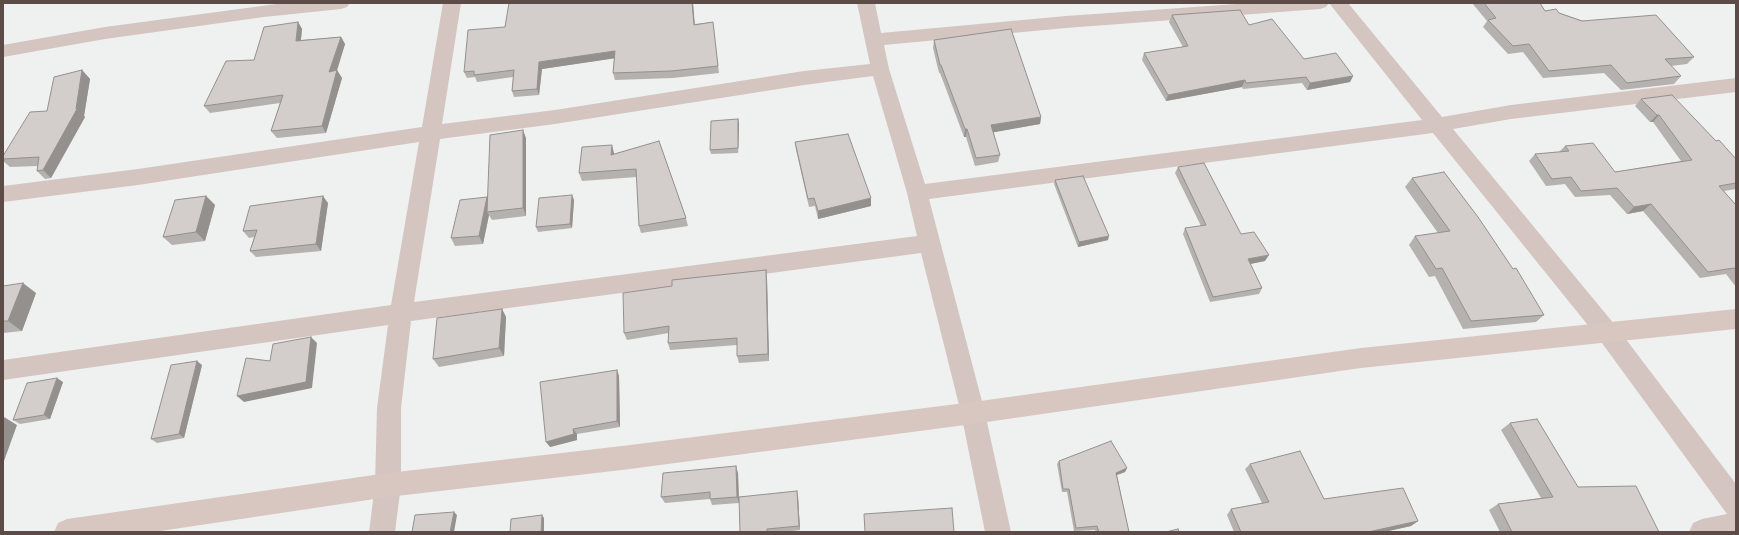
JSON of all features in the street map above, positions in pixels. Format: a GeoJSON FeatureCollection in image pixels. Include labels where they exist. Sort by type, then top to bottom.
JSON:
{"type":"FeatureCollection","features":[{"type":"Feature","properties":{"kind":"street"},"geometry":{"type":"LineString","coordinates":[[3,51],[112,32],[264,11],[342,3]]}},
{"type":"Feature","properties":{"kind":"street"},"geometry":{"type":"LineString","coordinates":[[382,532],[388,485],[389,408],[400,313],[452,3]]}},
{"type":"Feature","properties":{"kind":"street"},"geometry":{"type":"LineString","coordinates":[[866,3],[880,69],[917,193],[973,413],[998,532]]}},
{"type":"Feature","properties":{"kind":"street"},"geometry":{"type":"LineString","coordinates":[[874,40],[1066,22],[1320,3]]}},
{"type":"Feature","properties":{"kind":"street"},"geometry":{"type":"LineString","coordinates":[[1338,3],[1436,125],[1607,332],[1736,505]]}},
{"type":"Feature","properties":{"kind":"street"},"geometry":{"type":"LineString","coordinates":[[3,194],[145,176],[430,132],[555,117],[804,78],[880,69]]}},
{"type":"Feature","properties":{"kind":"street"},"geometry":{"type":"LineString","coordinates":[[917,193],[1436,125],[1511,112],[1736,85]]}},
{"type":"Feature","properties":{"kind":"street"},"geometry":{"type":"LineString","coordinates":[[3,370],[400,313],[930,243]]}},
{"type":"Feature","properties":{"kind":"street"},"geometry":{"type":"LineString","coordinates":[[67,532],[388,485],[622,458],[973,413],[1361,358],[1736,319]]}},
{"type":"Feature","properties":{"kind":"street"},"geometry":{"type":"LineString","coordinates":[[1702,532],[1736,525]]}},
{"type":"Feature","properties":{"kind":"building"},"geometry":{"type":"Polygon","coordinates":[[[509,3],[692,3],[694,25],[713,22],[718,66],[671,71],[613,73],[615,51],[539,62],[537,89],[512,91],[514,70],[474,75],[474,71],[464,72],[468,30],[505,27],[509,3]]]}},
{"type":"Feature","properties":{"kind":"building"},"geometry":{"type":"Polygon","coordinates":[[[1484,3],[1540,3],[1545,11],[1556,9],[1559,13],[1582,21],[1656,15],[1694,57],[1665,59],[1681,76],[1627,83],[1611,65],[1549,71],[1529,44],[1513,46],[1488,20],[1496,18],[1484,3]]]}},
{"type":"Feature","properties":{"kind":"building"},"geometry":{"type":"Polygon","coordinates":[[[1240,10],[1249,25],[1272,19],[1304,59],[1336,53],[1353,76],[1310,83],[1306,77],[1246,83],[1245,80],[1168,95],[1144,53],[1188,46],[1172,15],[1240,10]]]}},
{"type":"Feature","properties":{"kind":"building"},"geometry":{"type":"Polygon","coordinates":[[[298,22],[296,41],[341,37],[329,72],[337,70],[322,126],[271,131],[283,95],[204,106],[226,61],[254,60],[264,27],[298,22]]]}},
{"type":"Feature","properties":{"kind":"building"},"geometry":{"type":"Polygon","coordinates":[[[1011,29],[1041,117],[991,125],[1000,155],[976,158],[967,129],[965,129],[940,65],[934,40],[1011,29]]]}},
{"type":"Feature","properties":{"kind":"building"},"geometry":{"type":"Polygon","coordinates":[[[82,70],[77,109],[43,170],[37,171],[39,157],[3,159],[3,156],[30,112],[47,111],[54,77],[82,70]]]}},
{"type":"Feature","properties":{"kind":"building"},"geometry":{"type":"Polygon","coordinates":[[[1672,95],[1716,141],[1719,140],[1736,159],[1736,183],[1719,186],[1736,205],[1736,270],[1734,268],[1708,272],[1651,204],[1634,207],[1617,188],[1581,191],[1571,177],[1552,179],[1535,154],[1569,151],[1565,146],[1593,143],[1615,172],[1692,160],[1659,115],[1657,115],[1641,99],[1672,95]]]}},
{"type":"Feature","properties":{"kind":"building"},"geometry":{"type":"Polygon","coordinates":[[[738,119],[738,148],[710,150],[711,121],[738,119]]]}},
{"type":"Feature","properties":{"kind":"building"},"geometry":{"type":"Polygon","coordinates":[[[523,130],[523,208],[487,212],[490,135],[523,130]]]}},
{"type":"Feature","properties":{"kind":"building"},"geometry":{"type":"Polygon","coordinates":[[[848,134],[871,198],[818,211],[814,198],[808,199],[795,142],[848,134]]]}},
{"type":"Feature","properties":{"kind":"building"},"geometry":{"type":"Polygon","coordinates":[[[659,141],[686,218],[639,226],[636,169],[579,173],[582,147],[612,145],[611,155],[659,141]]]}},
{"type":"Feature","properties":{"kind":"building"},"geometry":{"type":"Polygon","coordinates":[[[1204,163],[1241,234],[1254,232],[1269,255],[1248,259],[1262,288],[1213,297],[1185,228],[1206,225],[1178,167],[1204,163]]]}},
{"type":"Feature","properties":{"kind":"building"},"geometry":{"type":"Polygon","coordinates":[[[1444,172],[1478,217],[1513,269],[1516,268],[1544,315],[1471,321],[1442,268],[1436,269],[1415,236],[1450,231],[1412,178],[1444,172]]]}},
{"type":"Feature","properties":{"kind":"building"},"geometry":{"type":"Polygon","coordinates":[[[1083,176],[1109,236],[1079,242],[1055,180],[1083,176]]]}},
{"type":"Feature","properties":{"kind":"building"},"geometry":{"type":"Polygon","coordinates":[[[572,195],[570,224],[536,227],[539,198],[572,195]]]}},
{"type":"Feature","properties":{"kind":"building"},"geometry":{"type":"Polygon","coordinates":[[[206,196],[196,232],[163,237],[175,200],[206,196]]]}},
{"type":"Feature","properties":{"kind":"building"},"geometry":{"type":"Polygon","coordinates":[[[323,196],[316,244],[250,251],[257,230],[243,231],[250,206],[323,196]]]}},
{"type":"Feature","properties":{"kind":"building"},"geometry":{"type":"Polygon","coordinates":[[[487,197],[479,236],[451,238],[460,200],[487,197]]]}},
{"type":"Feature","properties":{"kind":"building"},"geometry":{"type":"Polygon","coordinates":[[[766,270],[768,354],[737,356],[737,338],[668,343],[669,326],[624,333],[623,293],[672,286],[672,280],[766,270]]]}},
{"type":"Feature","properties":{"kind":"building"},"geometry":{"type":"Polygon","coordinates":[[[23,283],[8,321],[3,321],[3,286],[23,283]]]}},
{"type":"Feature","properties":{"kind":"building"},"geometry":{"type":"Polygon","coordinates":[[[502,309],[499,348],[433,359],[437,318],[502,309]]]}},
{"type":"Feature","properties":{"kind":"building"},"geometry":{"type":"Polygon","coordinates":[[[311,337],[306,382],[237,396],[246,358],[270,361],[273,344],[311,337]]]}},
{"type":"Feature","properties":{"kind":"building"},"geometry":{"type":"Polygon","coordinates":[[[197,361],[179,434],[151,439],[171,365],[197,361]]]}},
{"type":"Feature","properties":{"kind":"building"},"geometry":{"type":"Polygon","coordinates":[[[617,370],[617,421],[573,429],[574,434],[546,442],[540,382],[617,370]]]}},
{"type":"Feature","properties":{"kind":"building"},"geometry":{"type":"Polygon","coordinates":[[[57,378],[44,415],[13,420],[27,383],[57,378]]]}},
{"type":"Feature","properties":{"kind":"building"},"geometry":{"type":"Polygon","coordinates":[[[1537,419],[1578,487],[1636,486],[1659,532],[1512,532],[1498,504],[1553,497],[1510,423],[1537,419]]]}},
{"type":"Feature","properties":{"kind":"building"},"geometry":{"type":"Polygon","coordinates":[[[1111,441],[1127,468],[1116,473],[1129,532],[1099,532],[1097,526],[1076,528],[1069,489],[1063,489],[1059,461],[1111,441]]]}},
{"type":"Feature","properties":{"kind":"building"},"geometry":{"type":"Polygon","coordinates":[[[1300,451],[1324,499],[1403,488],[1418,521],[1368,532],[1241,532],[1231,509],[1269,502],[1250,464],[1300,451]]]}},
{"type":"Feature","properties":{"kind":"building"},"geometry":{"type":"Polygon","coordinates":[[[736,466],[737,497],[710,499],[710,492],[661,497],[663,473],[736,466]]]}},
{"type":"Feature","properties":{"kind":"building"},"geometry":{"type":"Polygon","coordinates":[[[797,491],[799,526],[767,529],[767,532],[740,532],[739,497],[797,491]]]}},
{"type":"Feature","properties":{"kind":"building"},"geometry":{"type":"Polygon","coordinates":[[[952,508],[954,532],[865,532],[864,514],[952,508]]]}},
{"type":"Feature","properties":{"kind":"building"},"geometry":{"type":"Polygon","coordinates":[[[454,512],[450,532],[412,532],[415,515],[454,512]]]}},
{"type":"Feature","properties":{"kind":"building"},"geometry":{"type":"Polygon","coordinates":[[[542,515],[541,532],[510,532],[511,519],[542,515]]]}},
{"type":"Feature","properties":{"kind":"building"},"geometry":{"type":"Polygon","coordinates":[[[1178,529],[1179,532],[1166,532],[1178,529]]]}}]}
